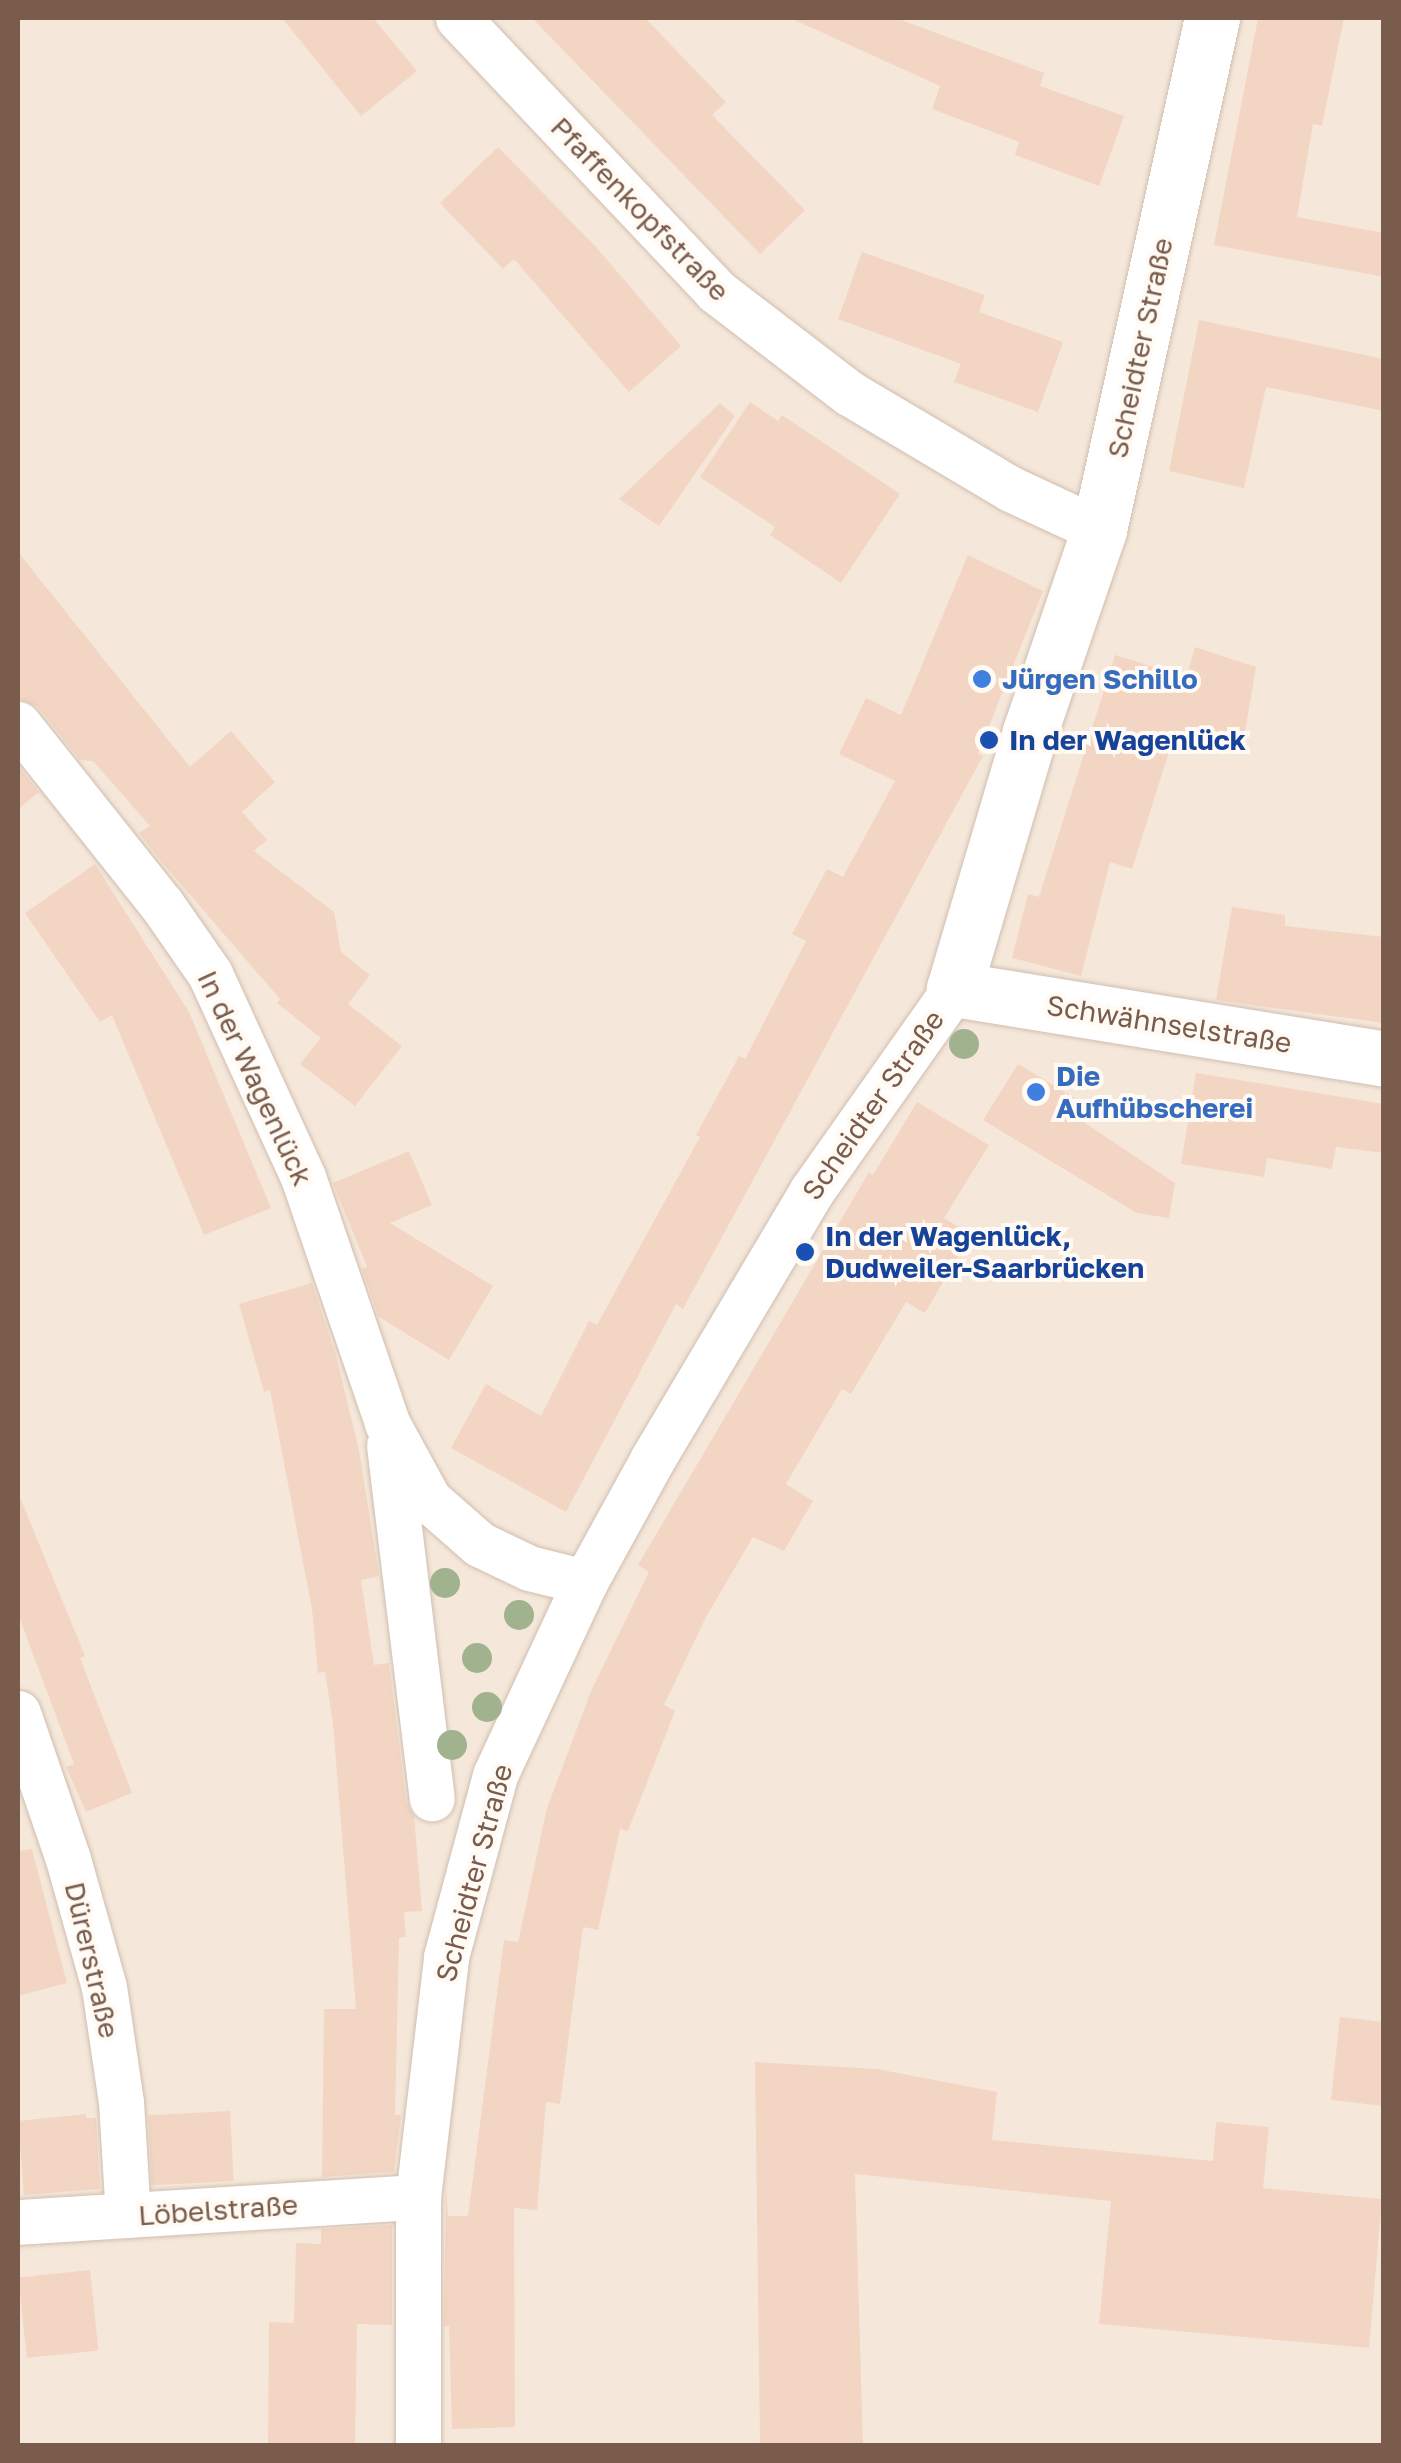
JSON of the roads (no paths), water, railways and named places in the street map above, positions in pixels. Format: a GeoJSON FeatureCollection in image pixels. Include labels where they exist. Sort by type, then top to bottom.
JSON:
{"type":"FeatureCollection","features":[{"type":"Feature","properties":{"kind":"street","name":"Pfaffenkopfstraße"},"geometry":{"type":"LineString","coordinates":[[458,18],[716,292],[849,393],[1010,489],[1099,530]]}},
{"type":"Feature","properties":{"kind":"street","name":"Scheidter Straße"},"geometry":{"type":"LineString","coordinates":[[418,2446],[418,2197],[446,1958],[495,1775],[585,1582],[811,1192],[954,989],[1030,732],[1099,530],[1212,18]]}},
{"type":"Feature","properties":{"kind":"street","name":"In der Wagenlück"},"geometry":{"type":"LineString","coordinates":[[18,724],[162,905],[210,974],[302,1177],[387,1423],[429,1500],[479,1544],[529,1568],[585,1582]]}},
{"type":"Feature","properties":{"kind":"street","name":"Schwähnselstraße"},"geometry":{"type":"LineString","coordinates":[[954,989],[1384,1059]]}},
{"type":"Feature","properties":{"kind":"street","name":"In der Wagenlück"},"geometry":{"type":"LineString","coordinates":[[387,1423],[432,1798]]}},
{"type":"Feature","properties":{"kind":"street","name":"Dürerstraße"},"geometry":{"type":"LineString","coordinates":[[18,1713],[68,1860],[104,1987],[121,2102],[128,2215]]}},
{"type":"Feature","properties":{"kind":"street","name":"Löbelstraße"},"geometry":{"type":"LineString","coordinates":[[18,2222],[418,2197]]}},
{"type":"Feature","properties":{"kind":"place","name":"Jürgen Schillo"},"geometry":{"type":"Point","coordinates":[982,679]}},
{"type":"Feature","properties":{"kind":"place","name":"In der Wagenlück"},"geometry":{"type":"Point","coordinates":[989,740]}},
{"type":"Feature","properties":{"kind":"place","name":"Die Aufhübscherei"},"geometry":{"type":"Point","coordinates":[1036,1092]}},
{"type":"Feature","properties":{"kind":"place","name":"In der Wagenlück, Dudweiler-Saarbrücken"},"geometry":{"type":"Point","coordinates":[805,1252]}}]}
